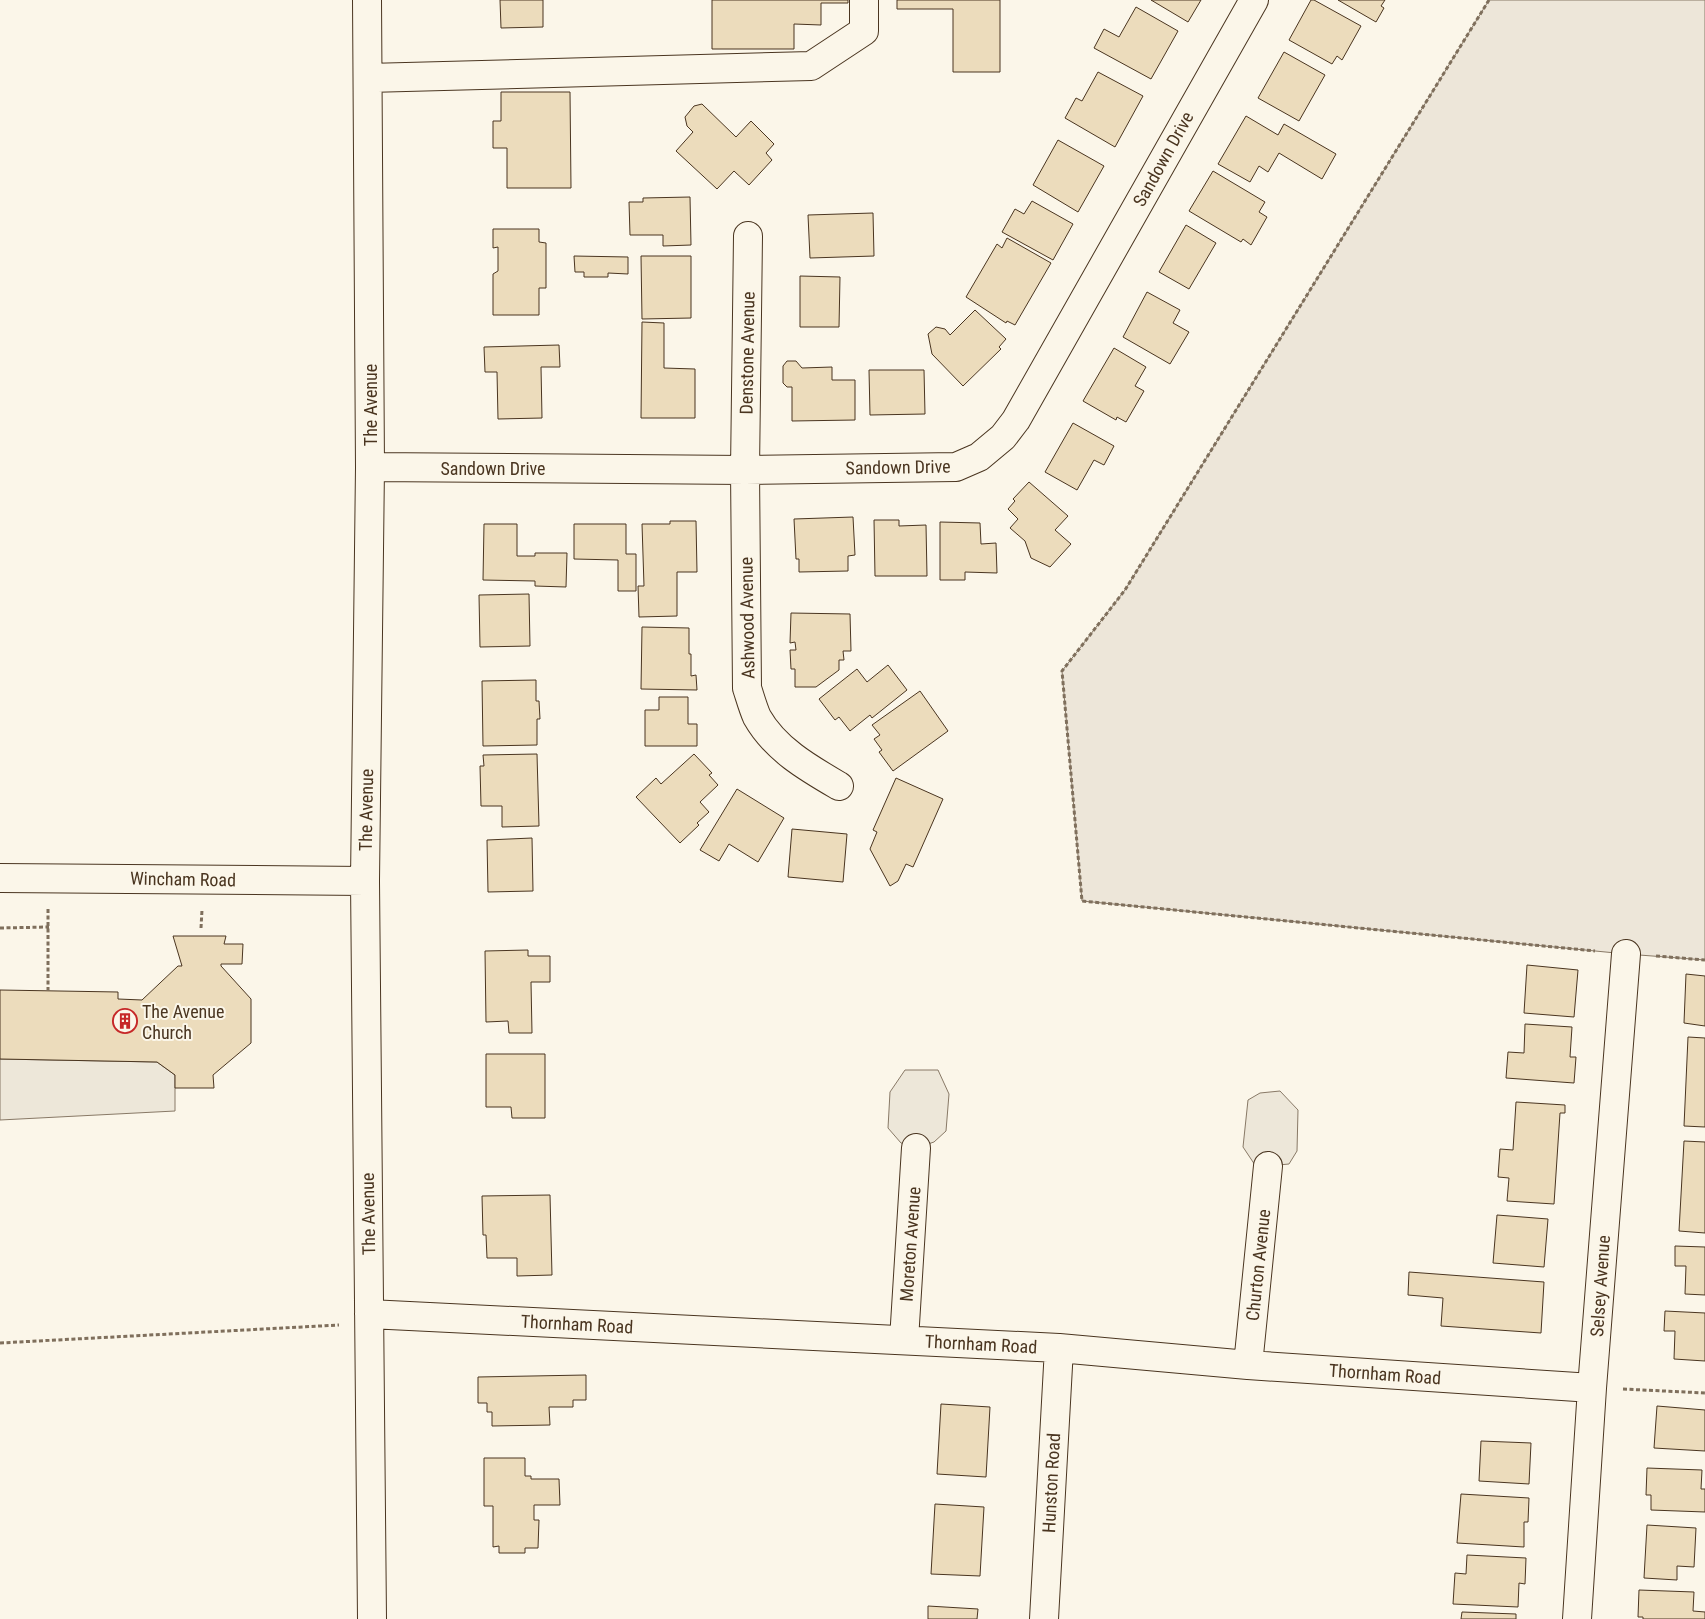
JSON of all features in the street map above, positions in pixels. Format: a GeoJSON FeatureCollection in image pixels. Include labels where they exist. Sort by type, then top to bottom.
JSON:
{"type":"FeatureCollection","features":[{"type":"Feature","properties":{"kind":"street","name":"The Avenue"},"geometry":{"type":"LineString","coordinates":[[367,0],[370,467],[365,881],[372,1619]]}},
{"type":"Feature","properties":{"kind":"street"},"geometry":{"type":"LineString","coordinates":[[368,78],[811,66],[864,30],[864,0]]}},
{"type":"Feature","properties":{"kind":"street","name":"Sandown Drive"},"geometry":{"type":"LineString","coordinates":[[370,467],[745,470],[956,467],[979,457],[1002,438],[1016,420],[1254,0]]}},
{"type":"Feature","properties":{"kind":"street","name":"Denstone Avenue"},"geometry":{"type":"LineString","coordinates":[[745,470],[748,236]]}},
{"type":"Feature","properties":{"kind":"street","name":"Ashwood Avenue"},"geometry":{"type":"LineString","coordinates":[[745,470],[747,688],[757,716],[773,738],[801,764],[839,786]]}},
{"type":"Feature","properties":{"kind":"street","name":"Wincham Road"},"geometry":{"type":"LineString","coordinates":[[0,878],[365,881]]}},
{"type":"Feature","properties":{"kind":"street","name":"Selsey Avenue"},"geometry":{"type":"LineString","coordinates":[[1577,1619],[1592,1388],[1626,954]]}},
{"type":"Feature","properties":{"kind":"street","name":"Moreton Avenue"},"geometry":{"type":"LineString","coordinates":[[904,1340],[916,1148]]}},
{"type":"Feature","properties":{"kind":"street","name":"Churton Avenue"},"geometry":{"type":"LineString","coordinates":[[1248,1364],[1268,1166]]}},
{"type":"Feature","properties":{"kind":"street","name":"Thornham Road"},"geometry":{"type":"LineString","coordinates":[[369,1314],[1058,1348],[1248,1364],[1592,1388]]}},
{"type":"Feature","properties":{"kind":"street","name":"Hunston Road"},"geometry":{"type":"LineString","coordinates":[[1044,1619],[1058,1348]]}},
{"type":"Feature","properties":{"kind":"path"},"geometry":{"type":"LineString","coordinates":[[1489,0],[1125,590],[1062,670],[1082,901],[1705,960]]}},
{"type":"Feature","properties":{"kind":"path"},"geometry":{"type":"LineString","coordinates":[[0,928],[49,927],[48,991]]}},
{"type":"Feature","properties":{"kind":"path"},"geometry":{"type":"LineString","coordinates":[[0,1343],[348,1325],[369,1314]]}},
{"type":"Feature","properties":{"kind":"path"},"geometry":{"type":"LineString","coordinates":[[1592,1388],[1705,1393]]}},
{"type":"Feature","properties":{"kind":"shaded area"},"geometry":{"type":"Polygon","coordinates":[[[1489,0],[1705,0],[1705,960],[1082,901],[1062,671],[1125,590],[1489,0]]]}},
{"type":"Feature","properties":{"kind":"shaded area"},"geometry":{"type":"Polygon","coordinates":[[[0,1059],[157,1062],[175,1075],[175,1111],[0,1120],[0,1059]]]}},
{"type":"Feature","properties":{"kind":"shaded area"},"geometry":{"type":"Polygon","coordinates":[[[905,1070],[938,1070],[949,1094],[946,1131],[934,1142],[916,1148],[901,1143],[888,1128],[890,1092],[905,1070]]]}},
{"type":"Feature","properties":{"kind":"shaded area"},"geometry":{"type":"Polygon","coordinates":[[[1280,1091],[1298,1110],[1297,1151],[1289,1164],[1255,1165],[1243,1147],[1248,1100],[1260,1093],[1280,1091]]]}},
{"type":"Feature","properties":{"kind":"building"},"geometry":{"type":"Polygon","coordinates":[[[500,0],[543,0],[543,27],[501,28],[500,0]]]}},
{"type":"Feature","properties":{"kind":"building"},"geometry":{"type":"Polygon","coordinates":[[[712,0],[848,0],[848,3],[821,3],[821,25],[794,24],[794,49],[712,49],[712,0]]]}},
{"type":"Feature","properties":{"kind":"building"},"geometry":{"type":"Polygon","coordinates":[[[897,0],[1000,0],[1000,72],[953,72],[953,9],[897,9],[897,0]]]}},
{"type":"Feature","properties":{"kind":"building"},"geometry":{"type":"Polygon","coordinates":[[[1151,0],[1201,0],[1188,22],[1151,0]]]}},
{"type":"Feature","properties":{"kind":"building"},"geometry":{"type":"Polygon","coordinates":[[[1311,0],[1361,26],[1342,60],[1337,56],[1332,64],[1289,40],[1311,0]]]}},
{"type":"Feature","properties":{"kind":"building"},"geometry":{"type":"Polygon","coordinates":[[[1338,0],[1385,0],[1381,6],[1384,8],[1376,22],[1338,0]]]}},
{"type":"Feature","properties":{"kind":"building"},"geometry":{"type":"Polygon","coordinates":[[[1136,7],[1178,31],[1151,79],[1094,48],[1104,29],[1119,37],[1136,7]]]}},
{"type":"Feature","properties":{"kind":"building"},"geometry":{"type":"Polygon","coordinates":[[[1284,52],[1325,75],[1299,121],[1258,98],[1284,52]]]}},
{"type":"Feature","properties":{"kind":"building"},"geometry":{"type":"Polygon","coordinates":[[[1098,72],[1143,96],[1115,147],[1065,118],[1076,98],[1082,101],[1098,72]]]}},
{"type":"Feature","properties":{"kind":"building"},"geometry":{"type":"Polygon","coordinates":[[[501,92],[570,92],[571,188],[507,188],[507,148],[493,148],[493,121],[501,121],[501,92]]]}},
{"type":"Feature","properties":{"kind":"building"},"geometry":{"type":"Polygon","coordinates":[[[702,104],[736,137],[751,121],[774,144],[766,153],[772,160],[749,185],[734,171],[717,189],[676,151],[693,132],[687,126],[685,117],[694,106],[702,104]]]}},
{"type":"Feature","properties":{"kind":"building"},"geometry":{"type":"Polygon","coordinates":[[[1246,116],[1278,135],[1284,124],[1336,154],[1322,179],[1279,153],[1268,172],[1259,166],[1250,182],[1218,164],[1246,116]]]}},
{"type":"Feature","properties":{"kind":"building"},"geometry":{"type":"Polygon","coordinates":[[[1058,140],[1104,166],[1078,212],[1033,185],[1058,140]]]}},
{"type":"Feature","properties":{"kind":"building"},"geometry":{"type":"Polygon","coordinates":[[[1213,171],[1265,202],[1259,212],[1267,217],[1251,245],[1243,239],[1241,242],[1189,211],[1213,171]]]}},
{"type":"Feature","properties":{"kind":"building"},"geometry":{"type":"Polygon","coordinates":[[[690,197],[691,245],[663,246],[663,235],[630,235],[629,202],[643,202],[643,198],[690,197]]]}},
{"type":"Feature","properties":{"kind":"building"},"geometry":{"type":"Polygon","coordinates":[[[1032,201],[1073,224],[1053,260],[1002,232],[1015,209],[1024,214],[1032,201]]]}},
{"type":"Feature","properties":{"kind":"building"},"geometry":{"type":"Polygon","coordinates":[[[873,213],[874,256],[810,258],[808,215],[873,213]]]}},
{"type":"Feature","properties":{"kind":"building"},"geometry":{"type":"Polygon","coordinates":[[[1186,225],[1216,243],[1189,289],[1159,272],[1186,225]]]}},
{"type":"Feature","properties":{"kind":"building"},"geometry":{"type":"Polygon","coordinates":[[[493,229],[539,229],[539,242],[546,243],[546,288],[539,288],[539,315],[493,315],[493,274],[498,271],[498,247],[493,248],[493,229]]]}},
{"type":"Feature","properties":{"kind":"building"},"geometry":{"type":"Polygon","coordinates":[[[1007,238],[1051,263],[1015,325],[1007,321],[1006,323],[966,297],[997,244],[1002,248],[1007,238]]]}},
{"type":"Feature","properties":{"kind":"building"},"geometry":{"type":"Polygon","coordinates":[[[574,256],[628,257],[628,274],[608,273],[608,277],[584,277],[584,272],[575,272],[574,256]]]}},
{"type":"Feature","properties":{"kind":"building"},"geometry":{"type":"Polygon","coordinates":[[[641,256],[691,256],[691,318],[642,319],[641,256]]]}},
{"type":"Feature","properties":{"kind":"building"},"geometry":{"type":"Polygon","coordinates":[[[800,276],[840,277],[839,327],[800,327],[800,276]]]}},
{"type":"Feature","properties":{"kind":"building"},"geometry":{"type":"Polygon","coordinates":[[[1147,292],[1180,310],[1173,323],[1189,332],[1170,364],[1123,337],[1147,292]]]}},
{"type":"Feature","properties":{"kind":"building"},"geometry":{"type":"Polygon","coordinates":[[[975,310],[1006,339],[999,347],[1001,349],[963,386],[932,354],[928,334],[936,327],[945,329],[950,335],[975,310]]]}},
{"type":"Feature","properties":{"kind":"building"},"geometry":{"type":"Polygon","coordinates":[[[642,322],[664,323],[664,368],[695,369],[695,418],[641,418],[642,322]]]}},
{"type":"Feature","properties":{"kind":"building"},"geometry":{"type":"Polygon","coordinates":[[[559,345],[560,367],[541,367],[542,418],[498,419],[497,372],[485,372],[484,347],[559,345]]]}},
{"type":"Feature","properties":{"kind":"building"},"geometry":{"type":"Polygon","coordinates":[[[1114,348],[1146,367],[1135,386],[1144,391],[1126,422],[1117,417],[1116,420],[1083,401],[1114,348]]]}},
{"type":"Feature","properties":{"kind":"building"},"geometry":{"type":"Polygon","coordinates":[[[787,361],[796,361],[802,368],[832,367],[832,380],[855,380],[855,420],[792,421],[792,387],[787,387],[783,383],[783,366],[787,361]]]}},
{"type":"Feature","properties":{"kind":"building"},"geometry":{"type":"Polygon","coordinates":[[[869,370],[924,370],[925,414],[870,415],[869,370]]]}},
{"type":"Feature","properties":{"kind":"building"},"geometry":{"type":"Polygon","coordinates":[[[1073,423],[1114,446],[1104,465],[1094,460],[1077,490],[1045,472],[1073,423]]]}},
{"type":"Feature","properties":{"kind":"building"},"geometry":{"type":"Polygon","coordinates":[[[1029,482],[1068,516],[1055,530],[1071,544],[1050,567],[1031,558],[1025,541],[1010,528],[1018,519],[1008,509],[1015,501],[1013,499],[1029,482]]]}},
{"type":"Feature","properties":{"kind":"building"},"geometry":{"type":"Polygon","coordinates":[[[853,517],[855,555],[848,556],[848,571],[799,572],[799,559],[796,559],[794,519],[853,517]]]}},
{"type":"Feature","properties":{"kind":"building"},"geometry":{"type":"Polygon","coordinates":[[[874,520],[899,520],[899,526],[926,525],[927,576],[875,576],[874,520]]]}},
{"type":"Feature","properties":{"kind":"building"},"geometry":{"type":"Polygon","coordinates":[[[670,521],[696,521],[697,572],[677,572],[677,616],[639,617],[638,586],[644,586],[642,524],[670,524],[670,521]]]}},
{"type":"Feature","properties":{"kind":"building"},"geometry":{"type":"Polygon","coordinates":[[[940,522],[980,523],[981,544],[996,543],[997,573],[965,572],[965,580],[940,580],[940,522]]]}},
{"type":"Feature","properties":{"kind":"building"},"geometry":{"type":"Polygon","coordinates":[[[484,524],[517,524],[517,556],[535,556],[535,553],[567,553],[566,587],[535,586],[535,581],[483,580],[484,524]]]}},
{"type":"Feature","properties":{"kind":"building"},"geometry":{"type":"Polygon","coordinates":[[[574,524],[626,524],[626,554],[636,554],[636,591],[618,591],[618,560],[574,559],[574,524]]]}},
{"type":"Feature","properties":{"kind":"building"},"geometry":{"type":"Polygon","coordinates":[[[529,594],[530,646],[480,647],[479,595],[529,594]]]}},
{"type":"Feature","properties":{"kind":"building"},"geometry":{"type":"Polygon","coordinates":[[[791,613],[850,614],[851,651],[843,651],[844,660],[839,660],[839,670],[816,687],[795,687],[795,669],[791,669],[790,650],[796,650],[795,642],[790,643],[791,613]]]}},
{"type":"Feature","properties":{"kind":"building"},"geometry":{"type":"Polygon","coordinates":[[[642,627],[689,628],[691,676],[696,675],[697,690],[641,689],[642,627]]]}},
{"type":"Feature","properties":{"kind":"building"},"geometry":{"type":"Polygon","coordinates":[[[888,665],[907,690],[872,718],[870,715],[850,731],[839,717],[835,720],[819,699],[857,669],[867,682],[888,665]]]}},
{"type":"Feature","properties":{"kind":"building"},"geometry":{"type":"Polygon","coordinates":[[[536,680],[536,701],[539,701],[540,719],[537,719],[537,745],[483,746],[482,681],[536,680]]]}},
{"type":"Feature","properties":{"kind":"building"},"geometry":{"type":"Polygon","coordinates":[[[920,691],[948,731],[893,771],[879,752],[882,750],[874,739],[880,735],[872,725],[920,691]]]}},
{"type":"Feature","properties":{"kind":"building"},"geometry":{"type":"Polygon","coordinates":[[[659,697],[688,697],[688,724],[697,724],[697,746],[645,746],[645,710],[659,710],[659,697]]]}},
{"type":"Feature","properties":{"kind":"building"},"geometry":{"type":"Polygon","coordinates":[[[537,754],[539,826],[502,827],[502,806],[481,806],[480,766],[484,766],[483,755],[537,754]]]}},
{"type":"Feature","properties":{"kind":"building"},"geometry":{"type":"Polygon","coordinates":[[[694,754],[712,773],[709,775],[718,785],[700,802],[709,812],[697,823],[699,825],[680,843],[636,797],[656,778],[661,784],[694,754]]]}},
{"type":"Feature","properties":{"kind":"building"},"geometry":{"type":"Polygon","coordinates":[[[896,778],[943,799],[913,867],[906,864],[898,881],[890,886],[870,849],[877,832],[873,830],[896,778]]]}},
{"type":"Feature","properties":{"kind":"building"},"geometry":{"type":"Polygon","coordinates":[[[737,789],[784,818],[758,862],[729,844],[719,861],[700,850],[737,789]]]}},
{"type":"Feature","properties":{"kind":"building"},"geometry":{"type":"Polygon","coordinates":[[[792,829],[847,834],[843,882],[788,877],[792,829]]]}},
{"type":"Feature","properties":{"kind":"building"},"geometry":{"type":"Polygon","coordinates":[[[532,838],[533,891],[488,892],[487,840],[532,838]]]}},
{"type":"Feature","properties":{"kind":"building","name":"The Avenue Church"},"geometry":{"type":"Polygon","coordinates":[[[173,936],[226,936],[224,944],[243,944],[242,964],[221,964],[221,966],[251,999],[251,1043],[213,1075],[214,1088],[175,1088],[175,1075],[157,1062],[0,1059],[0,990],[118,992],[118,999],[142,1000],[178,966],[182,966],[173,936]]]}},
{"type":"Feature","properties":{"kind":"building"},"geometry":{"type":"Polygon","coordinates":[[[528,950],[528,956],[550,956],[550,982],[531,982],[532,1033],[509,1033],[508,1021],[486,1022],[485,951],[528,950]]]}},
{"type":"Feature","properties":{"kind":"building"},"geometry":{"type":"Polygon","coordinates":[[[1527,965],[1578,970],[1574,1017],[1524,1013],[1527,965]]]}},
{"type":"Feature","properties":{"kind":"building"},"geometry":{"type":"Polygon","coordinates":[[[1686,974],[1705,976],[1705,1026],[1684,1023],[1686,974]]]}},
{"type":"Feature","properties":{"kind":"building"},"geometry":{"type":"Polygon","coordinates":[[[1525,1024],[1572,1027],[1570,1057],[1576,1057],[1574,1083],[1506,1078],[1508,1052],[1524,1053],[1525,1024]]]}},
{"type":"Feature","properties":{"kind":"building"},"geometry":{"type":"Polygon","coordinates":[[[1688,1037],[1705,1038],[1705,1127],[1684,1126],[1688,1037]]]}},
{"type":"Feature","properties":{"kind":"building"},"geometry":{"type":"Polygon","coordinates":[[[486,1054],[545,1054],[545,1118],[512,1118],[511,1107],[486,1107],[486,1054]]]}},
{"type":"Feature","properties":{"kind":"building"},"geometry":{"type":"Polygon","coordinates":[[[1516,1102],[1565,1105],[1565,1113],[1560,1113],[1554,1204],[1507,1201],[1509,1178],[1498,1177],[1500,1149],[1513,1150],[1516,1102]]]}},
{"type":"Feature","properties":{"kind":"building"},"geometry":{"type":"Polygon","coordinates":[[[1684,1141],[1705,1142],[1705,1233],[1679,1231],[1684,1141]]]}},
{"type":"Feature","properties":{"kind":"building"},"geometry":{"type":"Polygon","coordinates":[[[550,1195],[552,1275],[517,1276],[517,1258],[487,1258],[486,1235],[483,1235],[482,1196],[550,1195]]]}},
{"type":"Feature","properties":{"kind":"building"},"geometry":{"type":"Polygon","coordinates":[[[1497,1215],[1548,1219],[1544,1267],[1493,1263],[1497,1215]]]}},
{"type":"Feature","properties":{"kind":"building"},"geometry":{"type":"Polygon","coordinates":[[[1675,1246],[1705,1247],[1705,1295],[1685,1294],[1686,1266],[1675,1266],[1675,1246]]]}},
{"type":"Feature","properties":{"kind":"building"},"geometry":{"type":"Polygon","coordinates":[[[1409,1272],[1544,1282],[1541,1333],[1441,1326],[1443,1298],[1408,1295],[1409,1272]]]}},
{"type":"Feature","properties":{"kind":"building"},"geometry":{"type":"Polygon","coordinates":[[[1665,1311],[1705,1313],[1705,1361],[1674,1359],[1675,1331],[1664,1331],[1665,1311]]]}},
{"type":"Feature","properties":{"kind":"building"},"geometry":{"type":"Polygon","coordinates":[[[586,1375],[586,1400],[573,1400],[573,1407],[549,1407],[550,1425],[492,1426],[492,1412],[487,1412],[487,1403],[478,1403],[478,1377],[586,1375]]]}},
{"type":"Feature","properties":{"kind":"building"},"geometry":{"type":"Polygon","coordinates":[[[941,1404],[990,1407],[986,1477],[937,1474],[941,1404]]]}},
{"type":"Feature","properties":{"kind":"building"},"geometry":{"type":"Polygon","coordinates":[[[1657,1406],[1705,1410],[1705,1451],[1654,1448],[1657,1406]]]}},
{"type":"Feature","properties":{"kind":"building"},"geometry":{"type":"Polygon","coordinates":[[[1481,1441],[1531,1443],[1529,1484],[1479,1481],[1481,1441]]]}},
{"type":"Feature","properties":{"kind":"building"},"geometry":{"type":"Polygon","coordinates":[[[484,1458],[525,1458],[525,1476],[531,1476],[531,1479],[559,1479],[560,1505],[534,1505],[534,1520],[539,1520],[538,1548],[525,1548],[525,1553],[499,1553],[499,1546],[493,1547],[493,1506],[484,1506],[484,1458]]]}},
{"type":"Feature","properties":{"kind":"building"},"geometry":{"type":"Polygon","coordinates":[[[1647,1468],[1702,1470],[1701,1489],[1705,1489],[1705,1512],[1651,1510],[1651,1495],[1646,1495],[1647,1468]]]}},
{"type":"Feature","properties":{"kind":"building"},"geometry":{"type":"Polygon","coordinates":[[[1461,1494],[1529,1498],[1528,1522],[1524,1522],[1524,1547],[1457,1543],[1461,1494]]]}},
{"type":"Feature","properties":{"kind":"building"},"geometry":{"type":"Polygon","coordinates":[[[935,1504],[984,1507],[980,1576],[931,1574],[935,1504]]]}},
{"type":"Feature","properties":{"kind":"building"},"geometry":{"type":"Polygon","coordinates":[[[1647,1525],[1696,1528],[1694,1567],[1677,1566],[1677,1580],[1644,1578],[1647,1525]]]}},
{"type":"Feature","properties":{"kind":"building"},"geometry":{"type":"Polygon","coordinates":[[[1467,1555],[1526,1558],[1525,1584],[1519,1583],[1518,1607],[1453,1604],[1455,1573],[1466,1574],[1467,1555]]]}},
{"type":"Feature","properties":{"kind":"building"},"geometry":{"type":"Polygon","coordinates":[[[1639,1590],[1694,1592],[1693,1611],[1705,1612],[1705,1619],[1643,1619],[1643,1617],[1638,1617],[1639,1590]]]}},
{"type":"Feature","properties":{"kind":"building"},"geometry":{"type":"Polygon","coordinates":[[[928,1606],[978,1609],[977,1619],[928,1619],[928,1606]]]}},
{"type":"Feature","properties":{"kind":"building"},"geometry":{"type":"Polygon","coordinates":[[[1462,1612],[1516,1614],[1516,1619],[1461,1619],[1462,1612]]]}},
{"type":"Feature","properties":{"kind":"place","name":"The Avenue Church"},"geometry":{"type":"Point","coordinates":[125,1021]}}]}
